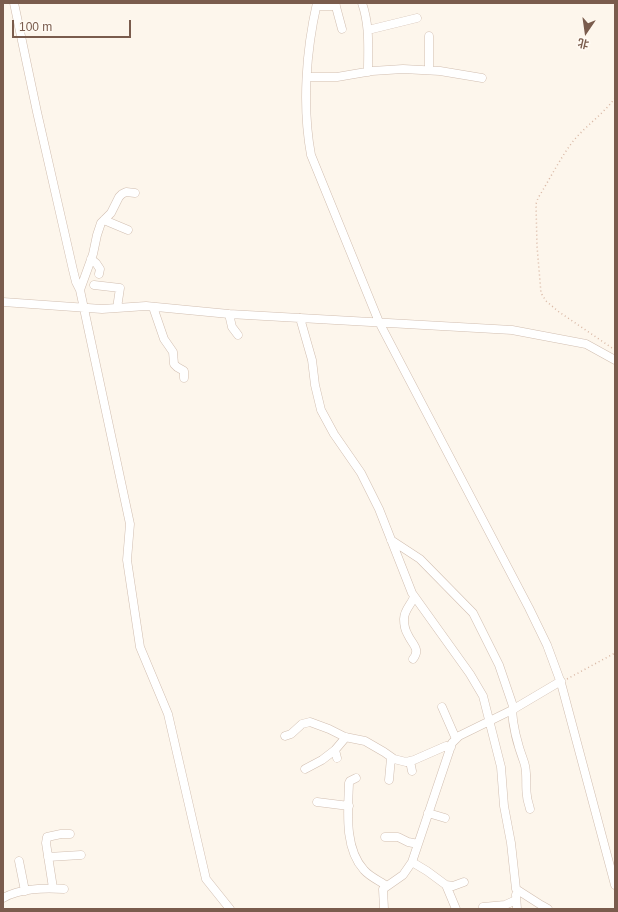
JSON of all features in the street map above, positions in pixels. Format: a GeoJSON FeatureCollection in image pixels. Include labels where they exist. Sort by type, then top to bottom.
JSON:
{"type":"FeatureCollection","features":[{"type":"Feature","properties":{"kind":"street"},"geometry":{"type":"LineString","coordinates":[[14,3],[73,270],[80,290],[130,524],[127,560],[140,647],[168,714],[206,879],[230,909]]}},
{"type":"Feature","properties":{"kind":"street"},"geometry":{"type":"LineString","coordinates":[[362,3],[367,17],[368,72]]}},
{"type":"Feature","properties":{"kind":"street"},"geometry":{"type":"LineString","coordinates":[[342,28],[336,5],[317,4],[312,28],[308,77],[307,131],[311,155],[379,322],[547,645],[561,681],[615,885]]}},
{"type":"Feature","properties":{"kind":"street"},"geometry":{"type":"LineString","coordinates":[[368,30],[417,18]]}},
{"type":"Feature","properties":{"kind":"street"},"geometry":{"type":"LineString","coordinates":[[429,36],[430,70]]}},
{"type":"Feature","properties":{"kind":"street"},"geometry":{"type":"LineString","coordinates":[[308,77],[337,76],[385,69],[430,70],[482,78]]}},
{"type":"Feature","properties":{"kind":"street"},"geometry":{"type":"LineString","coordinates":[[80,290],[91,259],[99,227],[111,213],[118,197],[126,192],[135,193]]}},
{"type":"Feature","properties":{"kind":"street"},"geometry":{"type":"LineString","coordinates":[[104,220],[128,230]]}},
{"type":"Feature","properties":{"kind":"street"},"geometry":{"type":"LineString","coordinates":[[91,259],[100,269],[99,274]]}},
{"type":"Feature","properties":{"kind":"street"},"geometry":{"type":"LineString","coordinates":[[94,285],[120,288],[117,308]]}},
{"type":"Feature","properties":{"kind":"street"},"geometry":{"type":"LineString","coordinates":[[3,302],[102,309],[153,307],[229,314],[512,330],[586,344],[615,360]]}},
{"type":"Feature","properties":{"kind":"street"},"geometry":{"type":"LineString","coordinates":[[153,307],[164,339],[173,352],[174,364],[184,371],[184,378]]}},
{"type":"Feature","properties":{"kind":"street"},"geometry":{"type":"LineString","coordinates":[[229,314],[232,327],[238,335]]}},
{"type":"Feature","properties":{"kind":"street"},"geometry":{"type":"LineString","coordinates":[[300,318],[312,360],[315,385],[321,410],[334,434],[361,474],[378,509],[414,597],[470,674],[483,696],[501,767],[504,806],[511,843],[517,909]]}},
{"type":"Feature","properties":{"kind":"street"},"geometry":{"type":"LineString","coordinates":[[391,540],[420,559],[473,613],[499,665],[513,709],[512,724],[518,748],[524,762],[527,798],[530,809]]}},
{"type":"Feature","properties":{"kind":"street"},"geometry":{"type":"LineString","coordinates":[[413,659],[416,655],[416,647],[408,635],[404,618],[405,611],[414,597]]}},
{"type":"Feature","properties":{"kind":"street"},"geometry":{"type":"LineString","coordinates":[[384,909],[383,889],[403,874],[412,862],[452,743],[459,736],[513,709],[561,681]]}},
{"type":"Feature","properties":{"kind":"street"},"geometry":{"type":"LineString","coordinates":[[442,707],[456,739]]}},
{"type":"Feature","properties":{"kind":"street"},"geometry":{"type":"LineString","coordinates":[[285,736],[291,734],[302,724],[310,722],[346,737],[360,739],[384,752],[391,758],[402,762],[410,761],[446,746],[451,747]]}},
{"type":"Feature","properties":{"kind":"street"},"geometry":{"type":"LineString","coordinates":[[305,769],[336,754],[346,737]]}},
{"type":"Feature","properties":{"kind":"street"},"geometry":{"type":"LineString","coordinates":[[389,780],[391,758]]}},
{"type":"Feature","properties":{"kind":"street"},"geometry":{"type":"LineString","coordinates":[[410,761],[412,771]]}},
{"type":"Feature","properties":{"kind":"street"},"geometry":{"type":"LineString","coordinates":[[356,778],[350,781],[349,837],[356,859],[365,872],[387,886]]}},
{"type":"Feature","properties":{"kind":"street"},"geometry":{"type":"LineString","coordinates":[[317,802],[349,806]]}},
{"type":"Feature","properties":{"kind":"street"},"geometry":{"type":"LineString","coordinates":[[428,813],[445,818]]}},
{"type":"Feature","properties":{"kind":"street"},"geometry":{"type":"LineString","coordinates":[[53,888],[46,843],[47,837],[70,834]]}},
{"type":"Feature","properties":{"kind":"street"},"geometry":{"type":"LineString","coordinates":[[385,837],[398,837],[408,842],[418,844]]}},
{"type":"Feature","properties":{"kind":"street"},"geometry":{"type":"LineString","coordinates":[[48,857],[81,855]]}},
{"type":"Feature","properties":{"kind":"street"},"geometry":{"type":"LineString","coordinates":[[19,861],[25,891]]}},
{"type":"Feature","properties":{"kind":"street"},"geometry":{"type":"LineString","coordinates":[[412,862],[446,885],[454,886],[464,882]]}},
{"type":"Feature","properties":{"kind":"street"},"geometry":{"type":"LineString","coordinates":[[446,885],[456,909]]}},
{"type":"Feature","properties":{"kind":"street"},"geometry":{"type":"LineString","coordinates":[[3,898],[9,895],[34,889],[64,888]]}},
{"type":"Feature","properties":{"kind":"street"},"geometry":{"type":"LineString","coordinates":[[516,889],[548,909]]}},
{"type":"Feature","properties":{"kind":"street"},"geometry":{"type":"LineString","coordinates":[[483,907],[504,905],[516,900]]}},
{"type":"Feature","properties":{"kind":"path"},"geometry":{"type":"LineString","coordinates":[[615,98],[571,144],[538,198],[536,204],[537,246],[541,293],[546,301],[559,312],[615,350]]}},
{"type":"Feature","properties":{"kind":"path"},"geometry":{"type":"LineString","coordinates":[[561,681],[570,678],[615,653]]}}]}
